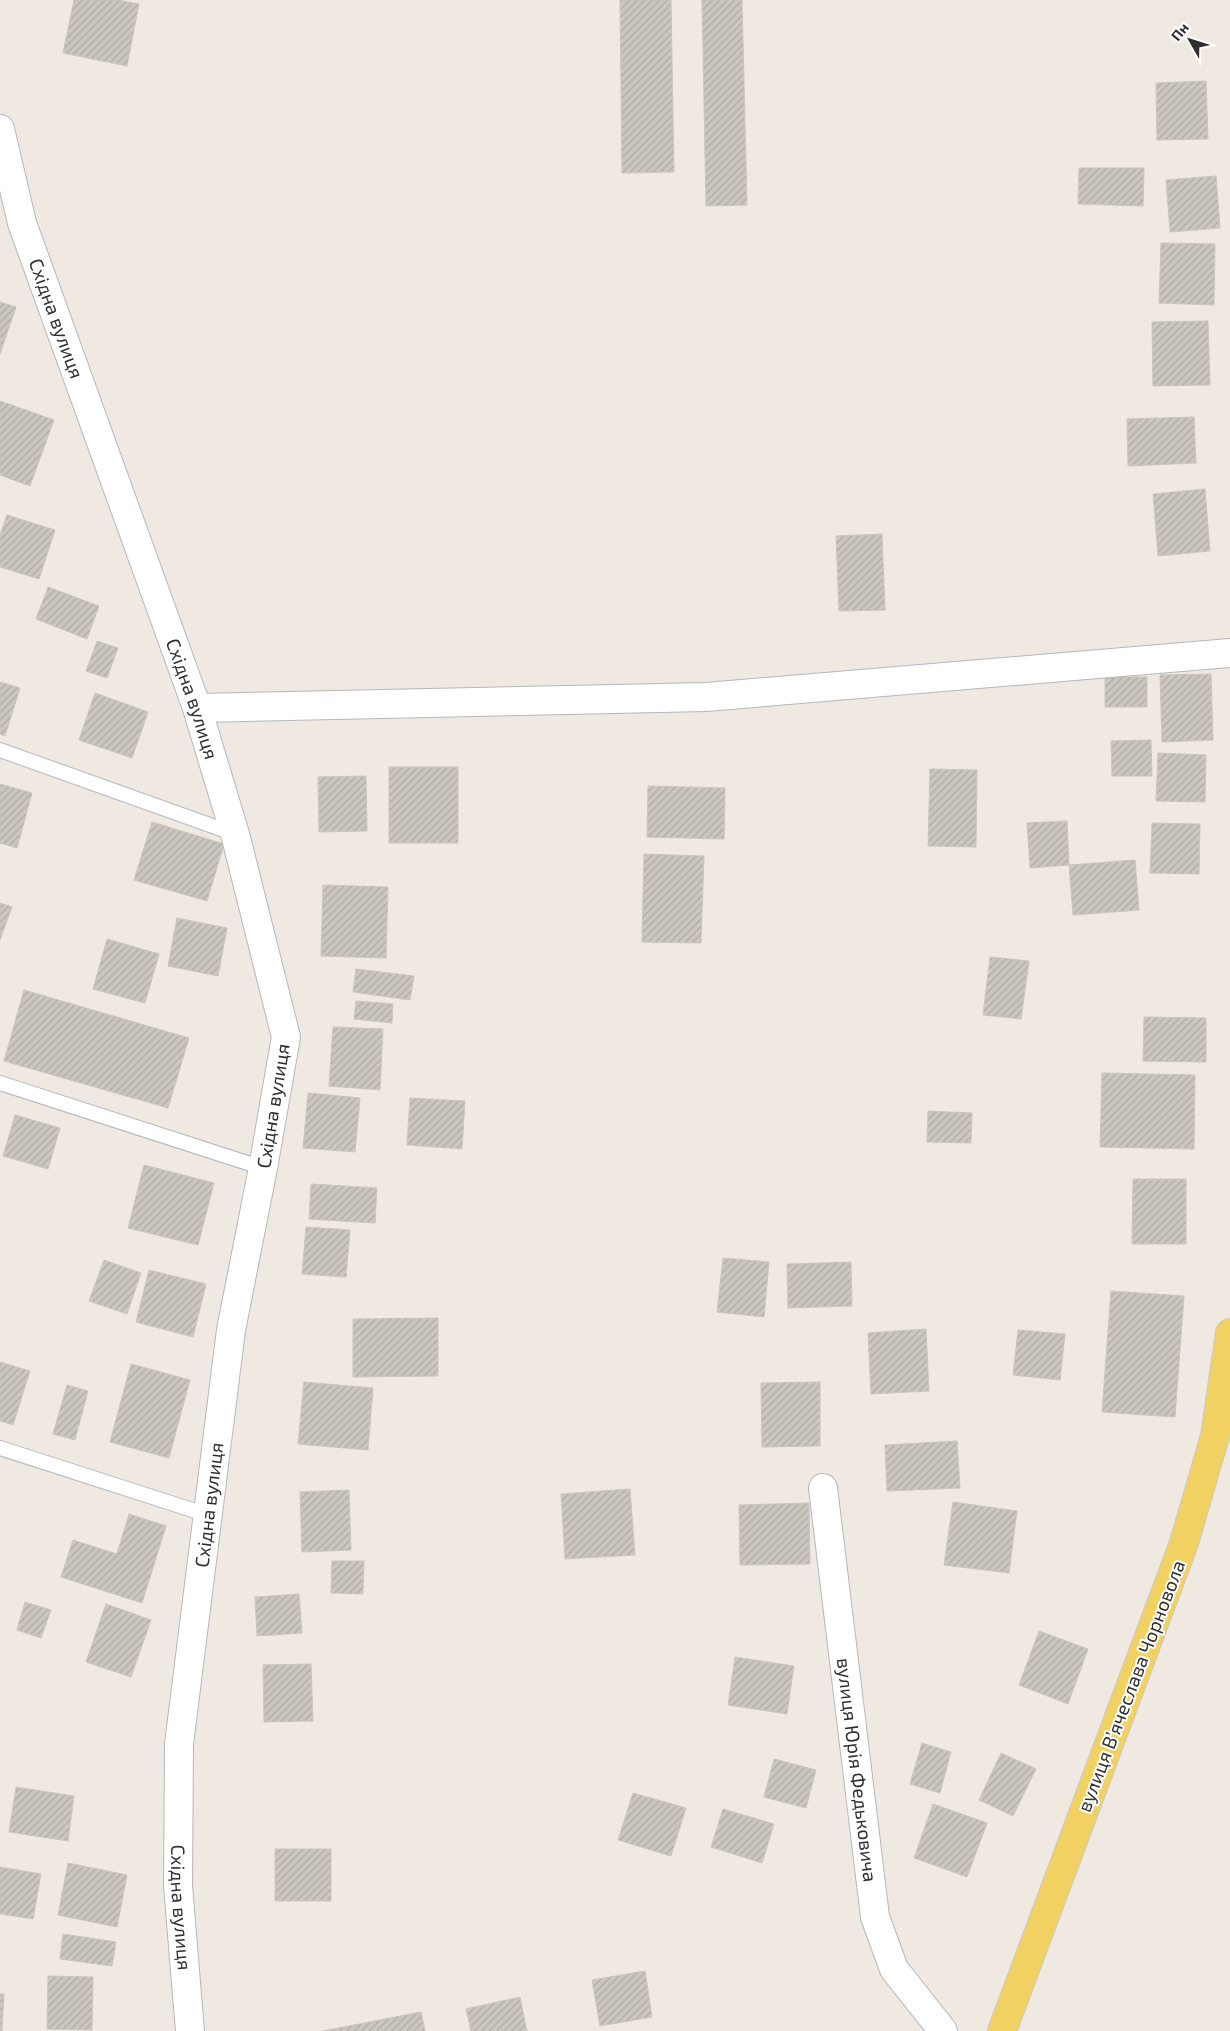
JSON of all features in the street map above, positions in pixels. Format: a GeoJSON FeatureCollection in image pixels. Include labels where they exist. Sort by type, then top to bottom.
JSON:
{"type":"FeatureCollection","features":[{"type":"Feature","properties":{"kind":"main road","name":"вулиця Вʼячеслава Чорновола"},"geometry":{"type":"LineString","coordinates":[[1002,2031],[1184,1543],[1216,1436],[1230,1333]]}},
{"type":"Feature","properties":{"kind":"street","name":"Східна вулиця"},"geometry":{"type":"LineString","coordinates":[[0,129],[22,223],[197,708],[235,834],[286,1037],[263,1168],[231,1330],[179,1744],[178,1886],[190,2031]]}},
{"type":"Feature","properties":{"kind":"street"},"geometry":{"type":"LineString","coordinates":[[197,708],[706,697],[1230,653]]}},
{"type":"Feature","properties":{"kind":"street","name":"вулиця Юрія Федьковича"},"geometry":{"type":"LineString","coordinates":[[823,1488],[875,1917],[894,1969],[943,2031]]}},
{"type":"Feature","properties":{"kind":"lane"},"geometry":{"type":"LineString","coordinates":[[0,750],[235,834]]}},
{"type":"Feature","properties":{"kind":"lane"},"geometry":{"type":"LineString","coordinates":[[0,1083],[263,1168]]}},
{"type":"Feature","properties":{"kind":"lane"},"geometry":{"type":"LineString","coordinates":[[0,1448],[208,1515]]}},
{"type":"Feature","properties":{"kind":"building"},"geometry":{"type":"Polygon","coordinates":[[[74,0],[118,0],[139,4],[127,66],[63,53],[74,0]]]}},
{"type":"Feature","properties":{"kind":"building"},"geometry":{"type":"Polygon","coordinates":[[[620,0],[671,0],[674,172],[622,173],[620,0]]]}},
{"type":"Feature","properties":{"kind":"building"},"geometry":{"type":"Polygon","coordinates":[[[702,0],[742,0],[747,205],[706,206],[702,0]]]}},
{"type":"Feature","properties":{"kind":"building"},"geometry":{"type":"Polygon","coordinates":[[[1206,81],[1208,139],[1157,140],[1156,83],[1206,81]]]}},
{"type":"Feature","properties":{"kind":"building"},"geometry":{"type":"Polygon","coordinates":[[[1079,168],[1144,168],[1143,206],[1078,204],[1079,168]]]}},
{"type":"Feature","properties":{"kind":"building"},"geometry":{"type":"Polygon","coordinates":[[[1216,176],[1220,228],[1170,232],[1166,180],[1216,176]]]}},
{"type":"Feature","properties":{"kind":"building"},"geometry":{"type":"Polygon","coordinates":[[[1161,243],[1215,244],[1214,305],[1159,303],[1161,243]]]}},
{"type":"Feature","properties":{"kind":"building"},"geometry":{"type":"Polygon","coordinates":[[[0,302],[16,307],[0,354],[0,302]]]}},
{"type":"Feature","properties":{"kind":"building"},"geometry":{"type":"Polygon","coordinates":[[[1208,321],[1210,385],[1153,386],[1152,322],[1208,321]]]}},
{"type":"Feature","properties":{"kind":"building"},"geometry":{"type":"Polygon","coordinates":[[[0,401],[54,420],[30,486],[0,475],[0,401]]]}},
{"type":"Feature","properties":{"kind":"building"},"geometry":{"type":"Polygon","coordinates":[[[1194,417],[1196,463],[1128,466],[1127,419],[1194,417]]]}},
{"type":"Feature","properties":{"kind":"building"},"geometry":{"type":"Polygon","coordinates":[[[1205,489],[1210,551],[1158,556],[1153,494],[1205,489]]]}},
{"type":"Feature","properties":{"kind":"building"},"geometry":{"type":"Polygon","coordinates":[[[7,515],[55,530],[39,579],[0,567],[0,535],[7,515]]]}},
{"type":"Feature","properties":{"kind":"building"},"geometry":{"type":"Polygon","coordinates":[[[882,534],[885,610],[839,611],[836,536],[882,534]]]}},
{"type":"Feature","properties":{"kind":"building"},"geometry":{"type":"Polygon","coordinates":[[[48,587],[99,606],[87,639],[36,619],[48,587]]]}},
{"type":"Feature","properties":{"kind":"building"},"geometry":{"type":"Polygon","coordinates":[[[97,641],[118,648],[107,678],[86,671],[97,641]]]}},
{"type":"Feature","properties":{"kind":"building"},"geometry":{"type":"Polygon","coordinates":[[[1211,674],[1213,740],[1162,742],[1160,675],[1211,674]]]}},
{"type":"Feature","properties":{"kind":"building"},"geometry":{"type":"Polygon","coordinates":[[[1105,677],[1147,677],[1147,707],[1105,707],[1105,677]]]}},
{"type":"Feature","properties":{"kind":"building"},"geometry":{"type":"Polygon","coordinates":[[[0,682],[20,688],[5,736],[0,734],[0,682]]]}},
{"type":"Feature","properties":{"kind":"building"},"geometry":{"type":"Polygon","coordinates":[[[95,693],[148,712],[132,758],[79,740],[95,693]]]}},
{"type":"Feature","properties":{"kind":"building"},"geometry":{"type":"Polygon","coordinates":[[[1151,740],[1152,776],[1112,776],[1111,741],[1151,740]]]}},
{"type":"Feature","properties":{"kind":"building"},"geometry":{"type":"Polygon","coordinates":[[[1158,753],[1206,755],[1205,802],[1156,801],[1158,753]]]}},
{"type":"Feature","properties":{"kind":"building"},"geometry":{"type":"Polygon","coordinates":[[[389,767],[458,767],[458,843],[389,843],[389,767]]]}},
{"type":"Feature","properties":{"kind":"building"},"geometry":{"type":"Polygon","coordinates":[[[930,769],[977,770],[976,847],[928,846],[930,769]]]}},
{"type":"Feature","properties":{"kind":"building"},"geometry":{"type":"Polygon","coordinates":[[[366,776],[367,831],[319,832],[318,777],[366,776]]]}},
{"type":"Feature","properties":{"kind":"building"},"geometry":{"type":"Polygon","coordinates":[[[0,784],[32,793],[17,848],[0,843],[0,784]]]}},
{"type":"Feature","properties":{"kind":"building"},"geometry":{"type":"Polygon","coordinates":[[[648,786],[725,788],[724,839],[647,837],[648,786]]]}},
{"type":"Feature","properties":{"kind":"building"},"geometry":{"type":"Polygon","coordinates":[[[1067,821],[1069,865],[1030,868],[1027,823],[1067,821]]]}},
{"type":"Feature","properties":{"kind":"building"},"geometry":{"type":"Polygon","coordinates":[[[152,822],[224,844],[207,901],[134,880],[152,822]]]}},
{"type":"Feature","properties":{"kind":"building"},"geometry":{"type":"Polygon","coordinates":[[[1152,823],[1200,824],[1199,874],[1150,873],[1152,823]]]}},
{"type":"Feature","properties":{"kind":"building"},"geometry":{"type":"Polygon","coordinates":[[[644,854],[704,856],[701,943],[642,942],[644,854]]]}},
{"type":"Feature","properties":{"kind":"building"},"geometry":{"type":"Polygon","coordinates":[[[1135,860],[1139,910],[1073,915],[1069,865],[1135,860]]]}},
{"type":"Feature","properties":{"kind":"building"},"geometry":{"type":"Polygon","coordinates":[[[323,885],[388,887],[386,958],[321,956],[323,885]]]}},
{"type":"Feature","properties":{"kind":"building"},"geometry":{"type":"Polygon","coordinates":[[[0,903],[12,907],[0,940],[0,903]]]}},
{"type":"Feature","properties":{"kind":"building"},"geometry":{"type":"Polygon","coordinates":[[[177,918],[227,928],[218,976],[168,966],[177,918]]]}},
{"type":"Feature","properties":{"kind":"building"},"geometry":{"type":"Polygon","coordinates":[[[107,939],[159,954],[145,1003],[93,989],[107,939]]]}},
{"type":"Feature","properties":{"kind":"building"},"geometry":{"type":"Polygon","coordinates":[[[990,957],[1029,961],[1021,1019],[983,1015],[990,957]]]}},
{"type":"Feature","properties":{"kind":"building"},"geometry":{"type":"Polygon","coordinates":[[[356,969],[414,976],[410,1000],[353,992],[356,969]]]}},
{"type":"Feature","properties":{"kind":"building"},"geometry":{"type":"Polygon","coordinates":[[[24,990],[189,1038],[168,1108],[4,1061],[24,990]]]}},
{"type":"Feature","properties":{"kind":"building"},"geometry":{"type":"Polygon","coordinates":[[[356,1001],[393,1004],[392,1023],[354,1019],[356,1001]]]}},
{"type":"Feature","properties":{"kind":"building"},"geometry":{"type":"Polygon","coordinates":[[[1144,1017],[1206,1018],[1206,1062],[1143,1061],[1144,1017]]]}},
{"type":"Feature","properties":{"kind":"building"},"geometry":{"type":"Polygon","coordinates":[[[333,1027],[383,1029],[380,1090],[329,1086],[333,1027]]]}},
{"type":"Feature","properties":{"kind":"building"},"geometry":{"type":"Polygon","coordinates":[[[1102,1073],[1195,1075],[1194,1149],[1100,1147],[1102,1073]]]}},
{"type":"Feature","properties":{"kind":"building"},"geometry":{"type":"Polygon","coordinates":[[[308,1093],[360,1098],[355,1152],[303,1148],[308,1093]]]}},
{"type":"Feature","properties":{"kind":"building"},"geometry":{"type":"Polygon","coordinates":[[[410,1098],[465,1101],[462,1149],[407,1145],[410,1098]]]}},
{"type":"Feature","properties":{"kind":"building"},"geometry":{"type":"Polygon","coordinates":[[[928,1111],[972,1113],[971,1143],[927,1142],[928,1111]]]}},
{"type":"Feature","properties":{"kind":"building"},"geometry":{"type":"Polygon","coordinates":[[[15,1115],[60,1128],[48,1169],[3,1156],[15,1115]]]}},
{"type":"Feature","properties":{"kind":"building"},"geometry":{"type":"Polygon","coordinates":[[[144,1165],[214,1183],[198,1245],[128,1228],[144,1165]]]}},
{"type":"Feature","properties":{"kind":"building"},"geometry":{"type":"Polygon","coordinates":[[[1133,1179],[1186,1179],[1186,1244],[1132,1244],[1133,1179]]]}},
{"type":"Feature","properties":{"kind":"building"},"geometry":{"type":"Polygon","coordinates":[[[311,1184],[377,1188],[375,1223],[309,1219],[311,1184]]]}},
{"type":"Feature","properties":{"kind":"building"},"geometry":{"type":"Polygon","coordinates":[[[306,1227],[350,1230],[346,1277],[302,1274],[306,1227]]]}},
{"type":"Feature","properties":{"kind":"building"},"geometry":{"type":"Polygon","coordinates":[[[723,1258],[769,1262],[764,1317],[717,1312],[723,1258]]]}},
{"type":"Feature","properties":{"kind":"building"},"geometry":{"type":"Polygon","coordinates":[[[104,1260],[141,1273],[127,1314],[89,1301],[104,1260]]]}},
{"type":"Feature","properties":{"kind":"building"},"geometry":{"type":"Polygon","coordinates":[[[851,1262],[852,1306],[788,1308],[787,1264],[851,1262]]]}},
{"type":"Feature","properties":{"kind":"building"},"geometry":{"type":"Polygon","coordinates":[[[149,1270],[206,1284],[193,1337],[136,1322],[149,1270]]]}},
{"type":"Feature","properties":{"kind":"building"},"geometry":{"type":"Polygon","coordinates":[[[1111,1291],[1184,1296],[1175,1417],[1102,1412],[1111,1291]]]}},
{"type":"Feature","properties":{"kind":"building"},"geometry":{"type":"Polygon","coordinates":[[[438,1318],[438,1376],[353,1377],[353,1319],[438,1318]]]}},
{"type":"Feature","properties":{"kind":"building"},"geometry":{"type":"Polygon","coordinates":[[[926,1329],[929,1391],[871,1394],[868,1333],[926,1329]]]}},
{"type":"Feature","properties":{"kind":"building"},"geometry":{"type":"Polygon","coordinates":[[[1018,1330],[1065,1334],[1060,1380],[1013,1375],[1018,1330]]]}},
{"type":"Feature","properties":{"kind":"building"},"geometry":{"type":"Polygon","coordinates":[[[0,1362],[30,1371],[13,1425],[0,1421],[0,1362]]]}},
{"type":"Feature","properties":{"kind":"building"},"geometry":{"type":"Polygon","coordinates":[[[131,1364],[190,1380],[169,1458],[110,1442],[131,1364]]]}},
{"type":"Feature","properties":{"kind":"building"},"geometry":{"type":"Polygon","coordinates":[[[304,1382],[373,1388],[368,1450],[298,1444],[304,1382]]]}},
{"type":"Feature","properties":{"kind":"building"},"geometry":{"type":"Polygon","coordinates":[[[820,1382],[820,1446],[762,1447],[761,1383],[820,1382]]]}},
{"type":"Feature","properties":{"kind":"building"},"geometry":{"type":"Polygon","coordinates":[[[67,1385],[88,1391],[75,1440],[53,1434],[67,1385]]]}},
{"type":"Feature","properties":{"kind":"building"},"geometry":{"type":"Polygon","coordinates":[[[957,1441],[960,1488],[887,1491],[885,1445],[957,1441]]]}},
{"type":"Feature","properties":{"kind":"building"},"geometry":{"type":"Polygon","coordinates":[[[630,1489],[635,1555],[565,1559],[561,1494],[630,1489]]]}},
{"type":"Feature","properties":{"kind":"building"},"geometry":{"type":"Polygon","coordinates":[[[349,1490],[351,1550],[302,1552],[300,1492],[349,1490]]]}},
{"type":"Feature","properties":{"kind":"building"},"geometry":{"type":"Polygon","coordinates":[[[953,1502],[1017,1511],[1009,1573],[944,1565],[953,1502]]]}},
{"type":"Feature","properties":{"kind":"building"},"geometry":{"type":"Polygon","coordinates":[[[809,1503],[810,1564],[740,1565],[739,1505],[809,1503]]]}},
{"type":"Feature","properties":{"kind":"building"},"geometry":{"type":"Polygon","coordinates":[[[129,1514],[166,1526],[142,1603],[61,1577],[73,1540],[117,1554],[129,1514]]]}},
{"type":"Feature","properties":{"kind":"building"},"geometry":{"type":"Polygon","coordinates":[[[332,1561],[364,1561],[363,1594],[331,1593],[332,1561]]]}},
{"type":"Feature","properties":{"kind":"building"},"geometry":{"type":"Polygon","coordinates":[[[299,1594],[302,1633],[257,1636],[255,1597],[299,1594]]]}},
{"type":"Feature","properties":{"kind":"building"},"geometry":{"type":"Polygon","coordinates":[[[25,1602],[51,1610],[41,1638],[17,1630],[25,1602]]]}},
{"type":"Feature","properties":{"kind":"building"},"geometry":{"type":"Polygon","coordinates":[[[106,1604],[151,1620],[131,1677],[86,1662],[106,1604]]]}},
{"type":"Feature","properties":{"kind":"building"},"geometry":{"type":"Polygon","coordinates":[[[1039,1631],[1088,1649],[1068,1704],[1019,1685],[1039,1631]]]}},
{"type":"Feature","properties":{"kind":"building"},"geometry":{"type":"Polygon","coordinates":[[[735,1657],[794,1666],[787,1714],[728,1705],[735,1657]]]}},
{"type":"Feature","properties":{"kind":"building"},"geometry":{"type":"Polygon","coordinates":[[[311,1664],[313,1721],[264,1722],[263,1665],[311,1664]]]}},
{"type":"Feature","properties":{"kind":"building"},"geometry":{"type":"Polygon","coordinates":[[[922,1743],[951,1752],[940,1793],[910,1784],[922,1743]]]}},
{"type":"Feature","properties":{"kind":"building"},"geometry":{"type":"Polygon","coordinates":[[[1001,1753],[1036,1769],[1013,1816],[979,1800],[1001,1753]]]}},
{"type":"Feature","properties":{"kind":"building"},"geometry":{"type":"Polygon","coordinates":[[[774,1759],[816,1770],[806,1808],[764,1797],[774,1759]]]}},
{"type":"Feature","properties":{"kind":"building"},"geometry":{"type":"Polygon","coordinates":[[[16,1787],[74,1796],[68,1841],[9,1832],[16,1787]]]}},
{"type":"Feature","properties":{"kind":"building"},"geometry":{"type":"Polygon","coordinates":[[[633,1793],[686,1808],[671,1856],[618,1840],[633,1793]]]}},
{"type":"Feature","properties":{"kind":"building"},"geometry":{"type":"Polygon","coordinates":[[[933,1804],[987,1823],[967,1877],[914,1858],[933,1804]]]}},
{"type":"Feature","properties":{"kind":"building"},"geometry":{"type":"Polygon","coordinates":[[[723,1809],[774,1824],[762,1863],[711,1847],[723,1809]]]}},
{"type":"Feature","properties":{"kind":"building"},"geometry":{"type":"Polygon","coordinates":[[[275,1849],[331,1849],[331,1901],[275,1901],[275,1849]]]}},
{"type":"Feature","properties":{"kind":"building"},"geometry":{"type":"Polygon","coordinates":[[[68,1863],[127,1875],[117,1927],[58,1915],[68,1863]]]}},
{"type":"Feature","properties":{"kind":"building"},"geometry":{"type":"Polygon","coordinates":[[[0,1867],[41,1874],[33,1919],[0,1914],[0,1867]]]}},
{"type":"Feature","properties":{"kind":"building"},"geometry":{"type":"Polygon","coordinates":[[[63,1934],[116,1942],[112,1966],[60,1959],[63,1934]]]}},
{"type":"Feature","properties":{"kind":"building"},"geometry":{"type":"Polygon","coordinates":[[[645,1971],[652,2017],[600,2026],[592,1980],[645,1971]]]}},
{"type":"Feature","properties":{"kind":"building"},"geometry":{"type":"Polygon","coordinates":[[[48,1976],[93,1977],[92,2030],[47,2029],[48,1976]]]}},
{"type":"Feature","properties":{"kind":"building"},"geometry":{"type":"Polygon","coordinates":[[[0,1994],[4,1994],[2,2031],[0,2031],[0,1994]]]}},
{"type":"Feature","properties":{"kind":"building"},"geometry":{"type":"Polygon","coordinates":[[[520,1997],[527,2031],[471,2031],[466,2009],[520,1997]]]}},
{"type":"Feature","properties":{"kind":"building"},"geometry":{"type":"Polygon","coordinates":[[[421,2012],[425,2031],[323,2031],[421,2012]]]}}]}
